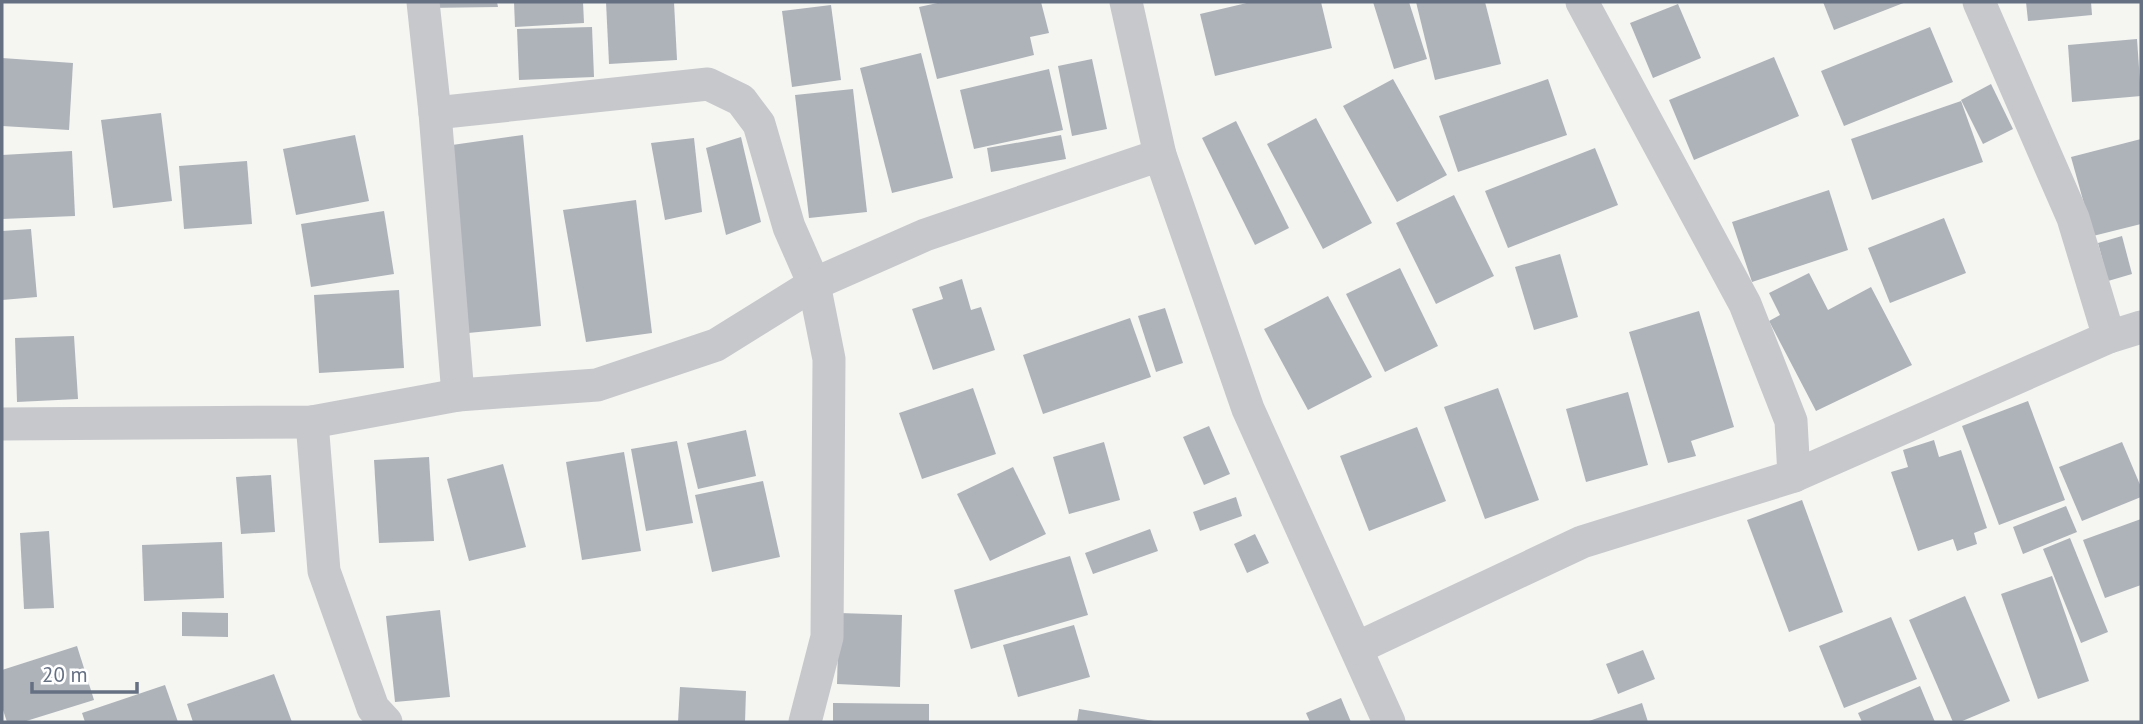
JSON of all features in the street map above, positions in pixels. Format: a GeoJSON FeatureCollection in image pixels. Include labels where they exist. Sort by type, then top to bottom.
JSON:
{"type":"FeatureCollection","features":[{"type":"Feature","properties":{"kind":"street"},"geometry":{"type":"LineString","coordinates":[[423,2],[435,113],[458,395]]}},
{"type":"Feature","properties":{"kind":"street"},"geometry":{"type":"LineString","coordinates":[[1126,2],[1160,155],[1248,409],[1390,722]]}},
{"type":"Feature","properties":{"kind":"street"},"geometry":{"type":"LineString","coordinates":[[1582,2],[1745,304],[1791,421],[1794,475]]}},
{"type":"Feature","properties":{"kind":"street"},"geometry":{"type":"LineString","coordinates":[[1979,2],[2073,218],[2109,337]]}},
{"type":"Feature","properties":{"kind":"street"},"geometry":{"type":"LineString","coordinates":[[435,113],[708,83],[741,100],[759,124],[789,227],[814,284],[830,359],[827,637],[805,722]]}},
{"type":"Feature","properties":{"kind":"street"},"geometry":{"type":"LineString","coordinates":[[2,424],[312,422],[458,395],[597,385],[716,345],[814,284],[925,235],[1160,155]]}},
{"type":"Feature","properties":{"kind":"street"},"geometry":{"type":"LineString","coordinates":[[1357,648],[1583,542],[1794,475],[2109,337],[2141,327]]}},
{"type":"Feature","properties":{"kind":"street"},"geometry":{"type":"LineString","coordinates":[[312,422],[324,571],[373,708],[386,722]]}},
{"type":"Feature","properties":{"kind":"building"},"geometry":{"type":"Polygon","coordinates":[[[424,2],[497,2],[498,7],[425,8],[424,2]]]}},
{"type":"Feature","properties":{"kind":"building"},"geometry":{"type":"Polygon","coordinates":[[[514,2],[583,2],[584,23],[515,27],[514,2]]]}},
{"type":"Feature","properties":{"kind":"building"},"geometry":{"type":"Polygon","coordinates":[[[606,2],[674,2],[677,60],[609,64],[606,2]]]}},
{"type":"Feature","properties":{"kind":"building"},"geometry":{"type":"Polygon","coordinates":[[[942,2],[1041,2],[1049,33],[1030,37],[1034,55],[937,79],[919,7],[942,2]]]}},
{"type":"Feature","properties":{"kind":"building"},"geometry":{"type":"Polygon","coordinates":[[[1251,2],[1321,2],[1332,48],[1215,76],[1200,14],[1251,2]]]}},
{"type":"Feature","properties":{"kind":"building"},"geometry":{"type":"Polygon","coordinates":[[[1373,2],[1409,2],[1427,59],[1394,69],[1373,2]]]}},
{"type":"Feature","properties":{"kind":"building"},"geometry":{"type":"Polygon","coordinates":[[[1416,2],[1485,2],[1501,64],[1435,80],[1416,2]]]}},
{"type":"Feature","properties":{"kind":"building"},"geometry":{"type":"Polygon","coordinates":[[[1823,2],[1906,2],[1834,30],[1823,2]]]}},
{"type":"Feature","properties":{"kind":"building"},"geometry":{"type":"Polygon","coordinates":[[[2026,2],[2091,2],[2092,15],[2028,21],[2026,2]]]}},
{"type":"Feature","properties":{"kind":"building"},"geometry":{"type":"Polygon","coordinates":[[[1678,4],[1701,58],[1653,78],[1630,23],[1678,4]]]}},
{"type":"Feature","properties":{"kind":"building"},"geometry":{"type":"Polygon","coordinates":[[[831,5],[841,80],[792,87],[782,11],[831,5]]]}},
{"type":"Feature","properties":{"kind":"building"},"geometry":{"type":"Polygon","coordinates":[[[592,27],[594,77],[519,80],[517,29],[592,27]]]}},
{"type":"Feature","properties":{"kind":"building"},"geometry":{"type":"Polygon","coordinates":[[[1930,27],[1953,82],[1844,126],[1821,71],[1930,27]]]}},
{"type":"Feature","properties":{"kind":"building"},"geometry":{"type":"Polygon","coordinates":[[[2137,39],[2141,96],[2072,102],[2068,45],[2137,39]]]}},
{"type":"Feature","properties":{"kind":"building"},"geometry":{"type":"Polygon","coordinates":[[[921,53],[953,178],[892,193],[860,68],[921,53]]]}},
{"type":"Feature","properties":{"kind":"building"},"geometry":{"type":"Polygon","coordinates":[[[1774,57],[1799,116],[1694,160],[1669,100],[1774,57]]]}},
{"type":"Feature","properties":{"kind":"building"},"geometry":{"type":"Polygon","coordinates":[[[2,58],[73,63],[69,130],[2,126],[2,58]]]}},
{"type":"Feature","properties":{"kind":"building"},"geometry":{"type":"Polygon","coordinates":[[[1092,59],[1107,129],[1072,136],[1058,66],[1092,59]]]}},
{"type":"Feature","properties":{"kind":"building"},"geometry":{"type":"Polygon","coordinates":[[[1049,69],[1063,130],[974,149],[960,90],[1049,69]]]}},
{"type":"Feature","properties":{"kind":"building"},"geometry":{"type":"Polygon","coordinates":[[[1393,79],[1447,175],[1397,202],[1343,106],[1393,79]]]}},
{"type":"Feature","properties":{"kind":"building"},"geometry":{"type":"Polygon","coordinates":[[[1548,79],[1567,135],[1458,172],[1439,116],[1548,79]]]}},
{"type":"Feature","properties":{"kind":"building"},"geometry":{"type":"Polygon","coordinates":[[[1991,84],[2013,129],[1983,144],[1961,100],[1991,84]]]}},
{"type":"Feature","properties":{"kind":"building"},"geometry":{"type":"Polygon","coordinates":[[[853,89],[867,212],[809,218],[795,95],[853,89]]]}},
{"type":"Feature","properties":{"kind":"building"},"geometry":{"type":"Polygon","coordinates":[[[1961,101],[1983,162],[1872,200],[1851,139],[1961,101]]]}},
{"type":"Feature","properties":{"kind":"building"},"geometry":{"type":"Polygon","coordinates":[[[161,113],[172,201],[113,208],[101,120],[161,113]]]}},
{"type":"Feature","properties":{"kind":"building"},"geometry":{"type":"Polygon","coordinates":[[[1316,118],[1372,223],[1323,249],[1267,144],[1316,118]]]}},
{"type":"Feature","properties":{"kind":"building"},"geometry":{"type":"Polygon","coordinates":[[[1236,121],[1289,228],[1255,245],[1202,138],[1236,121]]]}},
{"type":"Feature","properties":{"kind":"building"},"geometry":{"type":"Polygon","coordinates":[[[355,135],[369,201],[296,215],[283,149],[355,135]]]}},
{"type":"Feature","properties":{"kind":"building"},"geometry":{"type":"Polygon","coordinates":[[[523,135],[541,326],[468,333],[452,145],[523,135]]]}},
{"type":"Feature","properties":{"kind":"building"},"geometry":{"type":"Polygon","coordinates":[[[1061,135],[1066,159],[991,172],[987,148],[1061,135]]]}},
{"type":"Feature","properties":{"kind":"building"},"geometry":{"type":"Polygon","coordinates":[[[741,137],[761,222],[726,235],[706,148],[741,137]]]}},
{"type":"Feature","properties":{"kind":"building"},"geometry":{"type":"Polygon","coordinates":[[[694,138],[702,212],[665,220],[651,143],[694,138]]]}},
{"type":"Feature","properties":{"kind":"building"},"geometry":{"type":"Polygon","coordinates":[[[2141,139],[2141,224],[2093,236],[2071,157],[2141,139]]]}},
{"type":"Feature","properties":{"kind":"building"},"geometry":{"type":"Polygon","coordinates":[[[1595,148],[1618,205],[1508,248],[1485,191],[1595,148]]]}},
{"type":"Feature","properties":{"kind":"building"},"geometry":{"type":"Polygon","coordinates":[[[72,151],[75,216],[2,219],[2,155],[72,151]]]}},
{"type":"Feature","properties":{"kind":"building"},"geometry":{"type":"Polygon","coordinates":[[[247,161],[252,224],[184,229],[179,166],[247,161]]]}},
{"type":"Feature","properties":{"kind":"building"},"geometry":{"type":"Polygon","coordinates":[[[1829,190],[1848,250],[1752,282],[1732,222],[1829,190]]]}},
{"type":"Feature","properties":{"kind":"building"},"geometry":{"type":"Polygon","coordinates":[[[1454,195],[1494,276],[1436,304],[1396,223],[1454,195]]]}},
{"type":"Feature","properties":{"kind":"building"},"geometry":{"type":"Polygon","coordinates":[[[636,200],[652,333],[586,342],[563,210],[636,200]]]}},
{"type":"Feature","properties":{"kind":"building"},"geometry":{"type":"Polygon","coordinates":[[[384,211],[394,274],[311,287],[301,224],[384,211]]]}},
{"type":"Feature","properties":{"kind":"building"},"geometry":{"type":"Polygon","coordinates":[[[1944,218],[1966,273],[1890,303],[1868,248],[1944,218]]]}},
{"type":"Feature","properties":{"kind":"building"},"geometry":{"type":"Polygon","coordinates":[[[31,229],[37,297],[2,300],[2,231],[31,229]]]}},
{"type":"Feature","properties":{"kind":"building"},"geometry":{"type":"Polygon","coordinates":[[[2122,236],[2132,274],[2108,281],[2098,243],[2122,236]]]}},
{"type":"Feature","properties":{"kind":"building"},"geometry":{"type":"Polygon","coordinates":[[[1560,254],[1578,317],[1534,330],[1515,267],[1560,254]]]}},
{"type":"Feature","properties":{"kind":"building"},"geometry":{"type":"Polygon","coordinates":[[[1400,268],[1438,346],[1385,372],[1346,294],[1400,268]]]}},
{"type":"Feature","properties":{"kind":"building"},"geometry":{"type":"Polygon","coordinates":[[[1809,273],[1828,310],[1871,287],[1912,365],[1816,411],[1769,321],[1780,315],[1769,293],[1809,273]]]}},
{"type":"Feature","properties":{"kind":"building"},"geometry":{"type":"Polygon","coordinates":[[[962,279],[971,310],[981,307],[995,350],[933,370],[912,309],[943,299],[939,287],[962,279]]]}},
{"type":"Feature","properties":{"kind":"building"},"geometry":{"type":"Polygon","coordinates":[[[399,290],[404,368],[319,373],[314,295],[399,290]]]}},
{"type":"Feature","properties":{"kind":"building"},"geometry":{"type":"Polygon","coordinates":[[[1328,296],[1372,377],[1308,410],[1264,329],[1328,296]]]}},
{"type":"Feature","properties":{"kind":"building"},"geometry":{"type":"Polygon","coordinates":[[[1165,308],[1183,363],[1156,372],[1138,316],[1165,308]]]}},
{"type":"Feature","properties":{"kind":"building"},"geometry":{"type":"Polygon","coordinates":[[[1699,311],[1734,427],[1691,441],[1696,456],[1668,463],[1629,332],[1699,311]]]}},
{"type":"Feature","properties":{"kind":"building"},"geometry":{"type":"Polygon","coordinates":[[[1130,318],[1151,377],[1043,414],[1023,355],[1130,318]]]}},
{"type":"Feature","properties":{"kind":"building"},"geometry":{"type":"Polygon","coordinates":[[[74,336],[78,399],[17,402],[15,338],[74,336]]]}},
{"type":"Feature","properties":{"kind":"building"},"geometry":{"type":"Polygon","coordinates":[[[973,388],[996,454],[922,479],[899,413],[973,388]]]}},
{"type":"Feature","properties":{"kind":"building"},"geometry":{"type":"Polygon","coordinates":[[[1498,388],[1539,500],[1485,519],[1444,407],[1498,388]]]}},
{"type":"Feature","properties":{"kind":"building"},"geometry":{"type":"Polygon","coordinates":[[[1628,392],[1648,465],[1586,482],[1566,409],[1628,392]]]}},
{"type":"Feature","properties":{"kind":"building"},"geometry":{"type":"Polygon","coordinates":[[[2028,401],[2065,500],[1999,525],[1962,426],[2028,401]]]}},
{"type":"Feature","properties":{"kind":"building"},"geometry":{"type":"Polygon","coordinates":[[[1209,426],[1230,474],[1204,485],[1183,437],[1209,426]]]}},
{"type":"Feature","properties":{"kind":"building"},"geometry":{"type":"Polygon","coordinates":[[[1417,427],[1446,501],[1369,531],[1340,456],[1417,427]]]}},
{"type":"Feature","properties":{"kind":"building"},"geometry":{"type":"Polygon","coordinates":[[[746,430],[756,476],[698,489],[687,443],[746,430]]]}},
{"type":"Feature","properties":{"kind":"building"},"geometry":{"type":"Polygon","coordinates":[[[1934,440],[1939,457],[1961,450],[1987,528],[1974,533],[1977,544],[1957,551],[1953,539],[1918,551],[1891,472],[1908,467],[1903,450],[1934,440]]]}},
{"type":"Feature","properties":{"kind":"building"},"geometry":{"type":"Polygon","coordinates":[[[677,441],[693,523],[646,531],[631,449],[677,441]]]}},
{"type":"Feature","properties":{"kind":"building"},"geometry":{"type":"Polygon","coordinates":[[[1104,442],[1120,500],[1069,514],[1053,457],[1104,442]]]}},
{"type":"Feature","properties":{"kind":"building"},"geometry":{"type":"Polygon","coordinates":[[[2122,442],[2141,487],[2141,497],[2082,521],[2059,467],[2122,442]]]}},
{"type":"Feature","properties":{"kind":"building"},"geometry":{"type":"Polygon","coordinates":[[[624,452],[641,551],[582,560],[566,462],[624,452]]]}},
{"type":"Feature","properties":{"kind":"building"},"geometry":{"type":"Polygon","coordinates":[[[429,457],[434,541],[379,543],[374,460],[429,457]]]}},
{"type":"Feature","properties":{"kind":"building"},"geometry":{"type":"Polygon","coordinates":[[[503,464],[526,547],[469,561],[447,479],[503,464]]]}},
{"type":"Feature","properties":{"kind":"building"},"geometry":{"type":"Polygon","coordinates":[[[1013,467],[1046,534],[990,561],[957,494],[1013,467]]]}},
{"type":"Feature","properties":{"kind":"building"},"geometry":{"type":"Polygon","coordinates":[[[271,475],[275,532],[241,534],[236,477],[271,475]]]}},
{"type":"Feature","properties":{"kind":"building"},"geometry":{"type":"Polygon","coordinates":[[[763,481],[780,557],[712,572],[695,495],[763,481]]]}},
{"type":"Feature","properties":{"kind":"building"},"geometry":{"type":"Polygon","coordinates":[[[1236,497],[1242,516],[1200,531],[1193,512],[1236,497]]]}},
{"type":"Feature","properties":{"kind":"building"},"geometry":{"type":"Polygon","coordinates":[[[1802,500],[1843,612],[1789,632],[1747,520],[1802,500]]]}},
{"type":"Feature","properties":{"kind":"building"},"geometry":{"type":"Polygon","coordinates":[[[2066,506],[2077,532],[2023,554],[2013,527],[2066,506]]]}},
{"type":"Feature","properties":{"kind":"building"},"geometry":{"type":"Polygon","coordinates":[[[2141,519],[2141,585],[2105,598],[2083,540],[2141,519]]]}},
{"type":"Feature","properties":{"kind":"building"},"geometry":{"type":"Polygon","coordinates":[[[1150,529],[1158,551],[1093,574],[1085,553],[1150,529]]]}},
{"type":"Feature","properties":{"kind":"building"},"geometry":{"type":"Polygon","coordinates":[[[49,531],[54,608],[24,609],[20,533],[49,531]]]}},
{"type":"Feature","properties":{"kind":"building"},"geometry":{"type":"Polygon","coordinates":[[[1255,534],[1269,563],[1247,573],[1234,544],[1255,534]]]}},
{"type":"Feature","properties":{"kind":"building"},"geometry":{"type":"Polygon","coordinates":[[[2070,538],[2108,632],[2081,643],[2043,549],[2070,538]]]}},
{"type":"Feature","properties":{"kind":"building"},"geometry":{"type":"Polygon","coordinates":[[[222,542],[224,598],[144,601],[142,545],[222,542]]]}},
{"type":"Feature","properties":{"kind":"building"},"geometry":{"type":"Polygon","coordinates":[[[1070,556],[1088,615],[971,649],[954,590],[1070,556]]]}},
{"type":"Feature","properties":{"kind":"building"},"geometry":{"type":"Polygon","coordinates":[[[2052,576],[2089,681],[2038,699],[2001,594],[2052,576]]]}},
{"type":"Feature","properties":{"kind":"building"},"geometry":{"type":"Polygon","coordinates":[[[1965,596],[2010,701],[1960,722],[1953,722],[1909,620],[1965,596]]]}},
{"type":"Feature","properties":{"kind":"building"},"geometry":{"type":"Polygon","coordinates":[[[440,610],[450,697],[395,702],[386,616],[440,610]]]}},
{"type":"Feature","properties":{"kind":"building"},"geometry":{"type":"Polygon","coordinates":[[[182,612],[228,613],[228,637],[182,636],[182,612]]]}},
{"type":"Feature","properties":{"kind":"building"},"geometry":{"type":"Polygon","coordinates":[[[839,613],[902,615],[900,687],[837,684],[839,613]]]}},
{"type":"Feature","properties":{"kind":"building"},"geometry":{"type":"Polygon","coordinates":[[[1891,617],[1917,679],[1844,708],[1819,646],[1891,617]]]}},
{"type":"Feature","properties":{"kind":"building"},"geometry":{"type":"Polygon","coordinates":[[[1074,625],[1090,677],[1018,697],[1003,645],[1074,625]]]}},
{"type":"Feature","properties":{"kind":"building"},"geometry":{"type":"Polygon","coordinates":[[[77,646],[94,700],[23,722],[7,722],[2,707],[2,670],[77,646]]]}},
{"type":"Feature","properties":{"kind":"building"},"geometry":{"type":"Polygon","coordinates":[[[1643,650],[1655,679],[1618,694],[1606,664],[1643,650]]]}},
{"type":"Feature","properties":{"kind":"building"},"geometry":{"type":"Polygon","coordinates":[[[274,674],[292,722],[193,722],[187,704],[274,674]]]}},
{"type":"Feature","properties":{"kind":"building"},"geometry":{"type":"Polygon","coordinates":[[[165,685],[178,722],[85,722],[82,713],[165,685]]]}},
{"type":"Feature","properties":{"kind":"building"},"geometry":{"type":"Polygon","coordinates":[[[1920,686],[1935,722],[1862,722],[1858,713],[1920,686]]]}},
{"type":"Feature","properties":{"kind":"building"},"geometry":{"type":"Polygon","coordinates":[[[680,687],[746,691],[745,722],[678,722],[680,687]]]}},
{"type":"Feature","properties":{"kind":"building"},"geometry":{"type":"Polygon","coordinates":[[[1341,698],[1351,722],[1310,722],[1306,713],[1341,698]]]}},
{"type":"Feature","properties":{"kind":"building"},"geometry":{"type":"Polygon","coordinates":[[[833,703],[929,704],[929,722],[833,722],[833,703]]]}},
{"type":"Feature","properties":{"kind":"building"},"geometry":{"type":"Polygon","coordinates":[[[1642,703],[1648,722],[1586,722],[1642,703]]]}},
{"type":"Feature","properties":{"kind":"building"},"geometry":{"type":"Polygon","coordinates":[[[1079,709],[1154,721],[1154,722],[1077,722],[1079,709]]]}}]}
